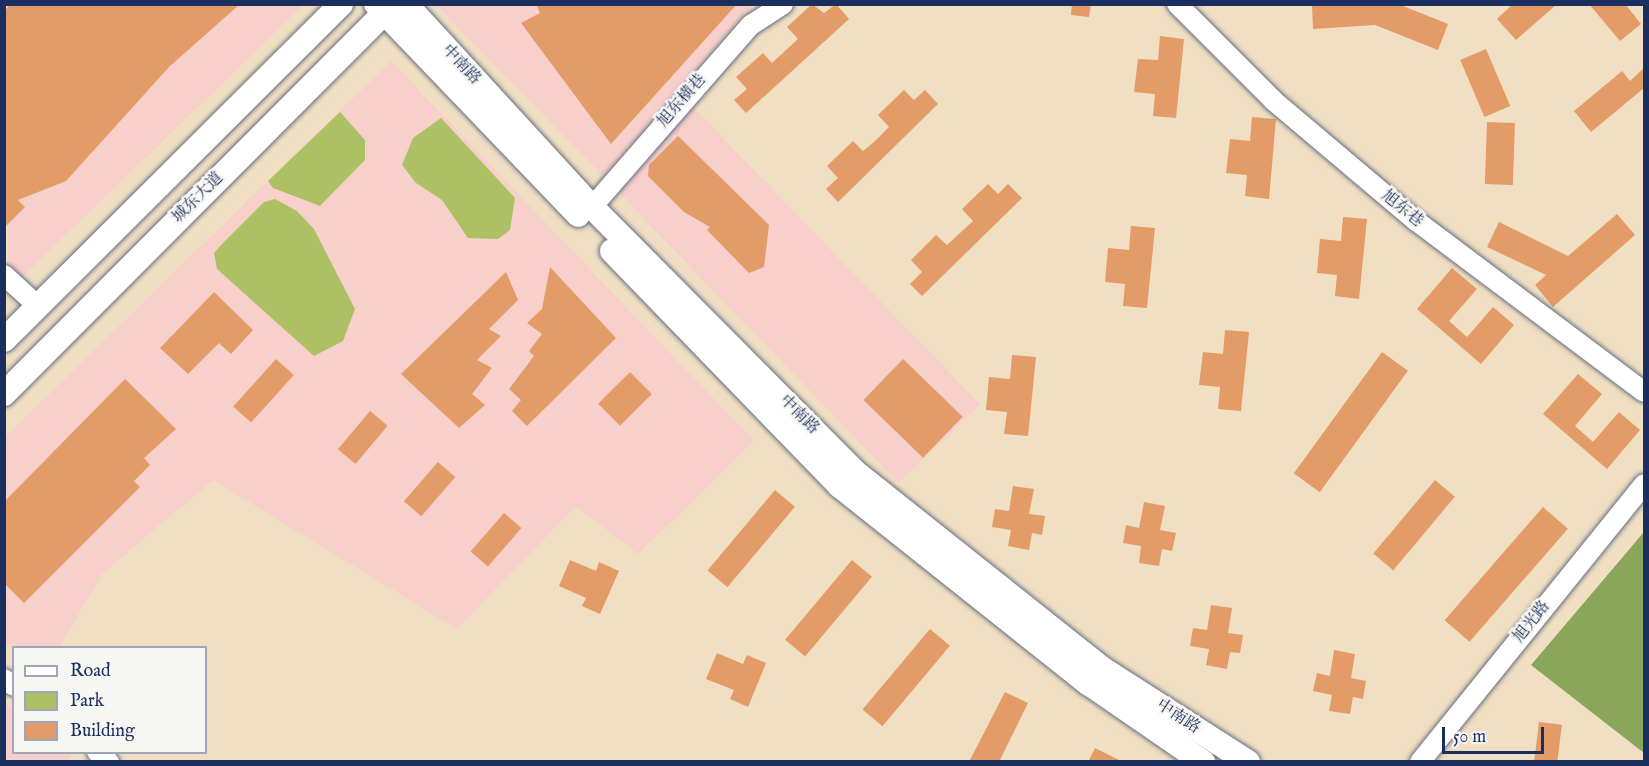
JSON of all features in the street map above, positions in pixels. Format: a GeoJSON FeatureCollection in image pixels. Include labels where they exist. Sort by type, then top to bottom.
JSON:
{"type":"FeatureCollection","features":[{"type":"Feature","properties":{"kind":"main road"},"geometry":{"type":"LineString","coordinates":[[4,340],[341,4]]}},
{"type":"Feature","properties":{"kind":"main road","name":"中南路"},"geometry":{"type":"LineString","coordinates":[[390,7],[854,471],[1100,667],[1248,762]]}},
{"type":"Feature","properties":{"kind":"main road","name":"中南路"},"geometry":{"type":"LineString","coordinates":[[390,7],[840,486],[1088,683],[1203,762]]}},
{"type":"Feature","properties":{"kind":"main road","name":"城东大道"},"geometry":{"type":"LineString","coordinates":[[4,394],[390,7]]}},
{"type":"Feature","properties":{"kind":"street","name":"旭东横巷"},"geometry":{"type":"LineString","coordinates":[[592,207],[751,25],[783,4]]}},
{"type":"Feature","properties":{"kind":"street","name":"旭东巷"},"geometry":{"type":"LineString","coordinates":[[1177,4],[1274,100],[1415,220],[1644,392]]}},
{"type":"Feature","properties":{"kind":"street"},"geometry":{"type":"LineString","coordinates":[[4,275],[38,306]]}},
{"type":"Feature","properties":{"kind":"street","name":"旭光路"},"geometry":{"type":"LineString","coordinates":[[1420,762],[1644,484]]}},
{"type":"Feature","properties":{"kind":"shaded area"},"geometry":{"type":"Polygon","coordinates":[[[5,5],[303,5],[9,290],[5,5]]]}},
{"type":"Feature","properties":{"kind":"shaded area"},"geometry":{"type":"Polygon","coordinates":[[[436,5],[751,5],[604,177],[436,5]]]}},
{"type":"Feature","properties":{"kind":"shaded area"},"geometry":{"type":"Polygon","coordinates":[[[391,61],[754,441],[638,554],[576,506],[457,629],[213,480],[103,573],[60,646],[12,646],[12,648],[5,641],[5,437],[391,61]]]}},
{"type":"Feature","properties":{"kind":"shaded area"},"geometry":{"type":"Polygon","coordinates":[[[689,103],[980,404],[899,483],[608,181],[689,103]]]}},
{"type":"Feature","properties":{"kind":"shaded area"},"geometry":{"type":"Polygon","coordinates":[[[5,702],[12,708],[12,754],[70,754],[69,761],[5,761],[5,702]]]}},
{"type":"Feature","properties":{"kind":"green space"},"geometry":{"type":"Polygon","coordinates":[[[340,112],[365,140],[365,160],[320,206],[273,188],[268,181],[340,112]]]}},
{"type":"Feature","properties":{"kind":"green space"},"geometry":{"type":"Polygon","coordinates":[[[441,118],[515,198],[510,230],[498,239],[468,238],[442,200],[416,183],[402,165],[413,138],[441,118]]]}},
{"type":"Feature","properties":{"kind":"green space"},"geometry":{"type":"Polygon","coordinates":[[[275,199],[297,211],[314,229],[355,309],[343,341],[314,356],[217,269],[214,253],[264,202],[275,199]]]}},
{"type":"Feature","properties":{"kind":"green space"},"geometry":{"type":"Polygon","coordinates":[[[1644,532],[1644,753],[1531,665],[1644,532]]]}},
{"type":"Feature","properties":{"kind":"building"},"geometry":{"type":"Polygon","coordinates":[[[10,4],[240,4],[169,67],[66,181],[18,200],[25,207],[4,228],[4,12],[10,4]]]}},
{"type":"Feature","properties":{"kind":"building"},"geometry":{"type":"Polygon","coordinates":[[[536,4],[737,4],[611,144],[521,23],[540,13],[536,4]]]}},
{"type":"Feature","properties":{"kind":"building"},"geometry":{"type":"Polygon","coordinates":[[[812,4],[824,13],[836,4],[849,19],[746,113],[734,100],[747,89],[736,77],[763,53],[772,63],[798,39],[787,27],[812,4]]]}},
{"type":"Feature","properties":{"kind":"building"},"geometry":{"type":"Polygon","coordinates":[[[1072,4],[1091,4],[1089,17],[1071,15],[1072,4]]]}},
{"type":"Feature","properties":{"kind":"building"},"geometry":{"type":"Polygon","coordinates":[[[1312,4],[1398,4],[1448,24],[1438,50],[1375,25],[1313,29],[1312,4]]]}},
{"type":"Feature","properties":{"kind":"building"},"geometry":{"type":"Polygon","coordinates":[[[1513,4],[1557,4],[1516,40],[1497,19],[1513,4]]]}},
{"type":"Feature","properties":{"kind":"building"},"geometry":{"type":"Polygon","coordinates":[[[1589,4],[1625,4],[1641,24],[1620,41],[1589,4]]]}},
{"type":"Feature","properties":{"kind":"building"},"geometry":{"type":"Polygon","coordinates":[[[1160,36],[1184,39],[1176,118],[1153,116],[1155,94],[1134,92],[1138,59],[1158,60],[1160,36]]]}},
{"type":"Feature","properties":{"kind":"building"},"geometry":{"type":"Polygon","coordinates":[[[1486,49],[1510,106],[1484,117],[1460,60],[1486,49]]]}},
{"type":"Feature","properties":{"kind":"building"},"geometry":{"type":"Polygon","coordinates":[[[1644,68],[1644,88],[1591,132],[1574,111],[1622,71],[1630,81],[1644,68]]]}},
{"type":"Feature","properties":{"kind":"building"},"geometry":{"type":"Polygon","coordinates":[[[904,90],[914,100],[925,90],[938,104],[838,202],[826,189],[838,178],[827,166],[853,141],[863,151],[874,142],[889,127],[878,115],[904,90]]]}},
{"type":"Feature","properties":{"kind":"building"},"geometry":{"type":"Polygon","coordinates":[[[1252,117],[1276,119],[1269,199],[1245,196],[1247,175],[1226,173],[1230,139],[1250,141],[1252,117]]]}},
{"type":"Feature","properties":{"kind":"building"},"geometry":{"type":"Polygon","coordinates":[[[1487,122],[1515,123],[1513,185],[1485,184],[1487,122]]]}},
{"type":"Feature","properties":{"kind":"building"},"geometry":{"type":"Polygon","coordinates":[[[678,136],[769,225],[764,267],[749,273],[707,230],[710,227],[684,212],[648,176],[649,165],[678,136]]]}},
{"type":"Feature","properties":{"kind":"building"},"geometry":{"type":"Polygon","coordinates":[[[988,184],[998,194],[1008,184],[1022,198],[922,296],[910,284],[922,272],[911,260],[936,235],[947,245],[973,221],[962,209],[988,184]]]}},
{"type":"Feature","properties":{"kind":"building"},"geometry":{"type":"Polygon","coordinates":[[[1617,214],[1635,235],[1553,307],[1535,285],[1546,275],[1487,247],[1499,222],[1568,256],[1617,214]]]}},
{"type":"Feature","properties":{"kind":"building"},"geometry":{"type":"Polygon","coordinates":[[[1343,217],[1367,219],[1359,299],[1335,296],[1337,275],[1317,273],[1320,239],[1341,241],[1343,217]]]}},
{"type":"Feature","properties":{"kind":"building"},"geometry":{"type":"Polygon","coordinates":[[[1131,226],[1155,228],[1147,308],[1123,306],[1125,284],[1105,282],[1108,248],[1129,250],[1131,226]]]}},
{"type":"Feature","properties":{"kind":"building"},"geometry":{"type":"Polygon","coordinates":[[[550,267],[616,338],[527,426],[512,411],[521,400],[509,389],[534,356],[529,351],[542,334],[527,323],[542,309],[550,267]]]}},
{"type":"Feature","properties":{"kind":"building"},"geometry":{"type":"Polygon","coordinates":[[[1452,268],[1477,289],[1449,321],[1467,337],[1493,307],[1514,325],[1481,364],[1417,309],[1452,268]]]}},
{"type":"Feature","properties":{"kind":"building"},"geometry":{"type":"Polygon","coordinates":[[[506,272],[518,300],[489,329],[501,336],[477,360],[492,368],[472,394],[485,405],[459,428],[401,374],[506,272]]]}},
{"type":"Feature","properties":{"kind":"building"},"geometry":{"type":"Polygon","coordinates":[[[214,292],[253,330],[231,354],[219,343],[188,374],[160,348],[214,292]]]}},
{"type":"Feature","properties":{"kind":"building"},"geometry":{"type":"Polygon","coordinates":[[[1225,330],[1249,332],[1241,411],[1218,409],[1220,387],[1199,385],[1203,352],[1223,354],[1225,330]]]}},
{"type":"Feature","properties":{"kind":"building"},"geometry":{"type":"Polygon","coordinates":[[[1382,352],[1408,371],[1320,492],[1294,473],[1382,352]]]}},
{"type":"Feature","properties":{"kind":"building"},"geometry":{"type":"Polygon","coordinates":[[[1012,355],[1036,357],[1028,436],[1004,434],[1007,412],[986,410],[989,377],[1010,379],[1012,355]]]}},
{"type":"Feature","properties":{"kind":"building"},"geometry":{"type":"Polygon","coordinates":[[[276,359],[294,375],[251,423],[233,407],[276,359]]]}},
{"type":"Feature","properties":{"kind":"building"},"geometry":{"type":"Polygon","coordinates":[[[903,359],[963,417],[923,458],[863,400],[903,359]]]}},
{"type":"Feature","properties":{"kind":"building"},"geometry":{"type":"Polygon","coordinates":[[[630,372],[652,394],[620,426],[598,404],[630,372]]]}},
{"type":"Feature","properties":{"kind":"building"},"geometry":{"type":"Polygon","coordinates":[[[1578,374],[1602,394],[1575,426],[1593,442],[1619,412],[1640,430],[1607,469],[1543,414],[1578,374]]]}},
{"type":"Feature","properties":{"kind":"building"},"geometry":{"type":"Polygon","coordinates":[[[125,379],[176,429],[144,458],[150,465],[134,481],[140,487],[24,603],[4,583],[4,502],[125,379]]]}},
{"type":"Feature","properties":{"kind":"building"},"geometry":{"type":"Polygon","coordinates":[[[370,411],[388,426],[355,464],[338,449],[370,411]]]}},
{"type":"Feature","properties":{"kind":"building"},"geometry":{"type":"Polygon","coordinates":[[[438,462],[455,477],[421,516],[404,501],[438,462]]]}},
{"type":"Feature","properties":{"kind":"building"},"geometry":{"type":"Polygon","coordinates":[[[1435,480],[1455,497],[1393,570],[1373,554],[1435,480]]]}},
{"type":"Feature","properties":{"kind":"building"},"geometry":{"type":"Polygon","coordinates":[[[1013,486],[1034,489],[1029,514],[1045,516],[1042,535],[1032,533],[1029,550],[1008,546],[1011,530],[992,527],[995,509],[1009,511],[1013,486]]]}},
{"type":"Feature","properties":{"kind":"building"},"geometry":{"type":"Polygon","coordinates":[[[775,490],[795,507],[727,587],[708,570],[775,490]]]}},
{"type":"Feature","properties":{"kind":"building"},"geometry":{"type":"Polygon","coordinates":[[[1144,502],[1165,506],[1160,530],[1176,533],[1172,551],[1162,549],[1159,566],[1139,563],[1141,546],[1123,543],[1126,525],[1139,528],[1144,502]]]}},
{"type":"Feature","properties":{"kind":"building"},"geometry":{"type":"Polygon","coordinates":[[[1543,507],[1568,529],[1469,642],[1445,620],[1543,507]]]}},
{"type":"Feature","properties":{"kind":"building"},"geometry":{"type":"Polygon","coordinates":[[[504,513],[521,528],[488,567],[471,551],[504,513]]]}},
{"type":"Feature","properties":{"kind":"building"},"geometry":{"type":"Polygon","coordinates":[[[570,560],[596,571],[599,562],[619,571],[600,614],[582,606],[586,598],[559,586],[570,560]]]}},
{"type":"Feature","properties":{"kind":"building"},"geometry":{"type":"Polygon","coordinates":[[[852,560],[872,577],[805,656],[785,640],[852,560]]]}},
{"type":"Feature","properties":{"kind":"building"},"geometry":{"type":"Polygon","coordinates":[[[1211,605],[1232,608],[1228,633],[1243,635],[1240,653],[1230,652],[1227,669],[1206,665],[1209,649],[1190,646],[1193,628],[1207,630],[1211,605]]]}},
{"type":"Feature","properties":{"kind":"building"},"geometry":{"type":"Polygon","coordinates":[[[930,629],[950,646],[882,726],[863,709],[930,629]]]}},
{"type":"Feature","properties":{"kind":"building"},"geometry":{"type":"Polygon","coordinates":[[[1334,650],[1355,654],[1351,678],[1366,681],[1363,699],[1353,697],[1350,714],[1329,711],[1332,695],[1313,691],[1317,673],[1330,676],[1334,650]]]}},
{"type":"Feature","properties":{"kind":"building"},"geometry":{"type":"Polygon","coordinates":[[[717,653],[743,664],[747,655],[766,663],[748,707],[730,699],[734,690],[706,679],[717,653]]]}},
{"type":"Feature","properties":{"kind":"building"},"geometry":{"type":"Polygon","coordinates":[[[1005,692],[1028,703],[999,762],[969,762],[1005,692]]]}},
{"type":"Feature","properties":{"kind":"building"},"geometry":{"type":"Polygon","coordinates":[[[1539,722],[1562,725],[1557,762],[1534,762],[1539,722]]]}},
{"type":"Feature","properties":{"kind":"building"},"geometry":{"type":"Polygon","coordinates":[[[1095,748],[1123,762],[1088,762],[1095,748]]]}}]}
